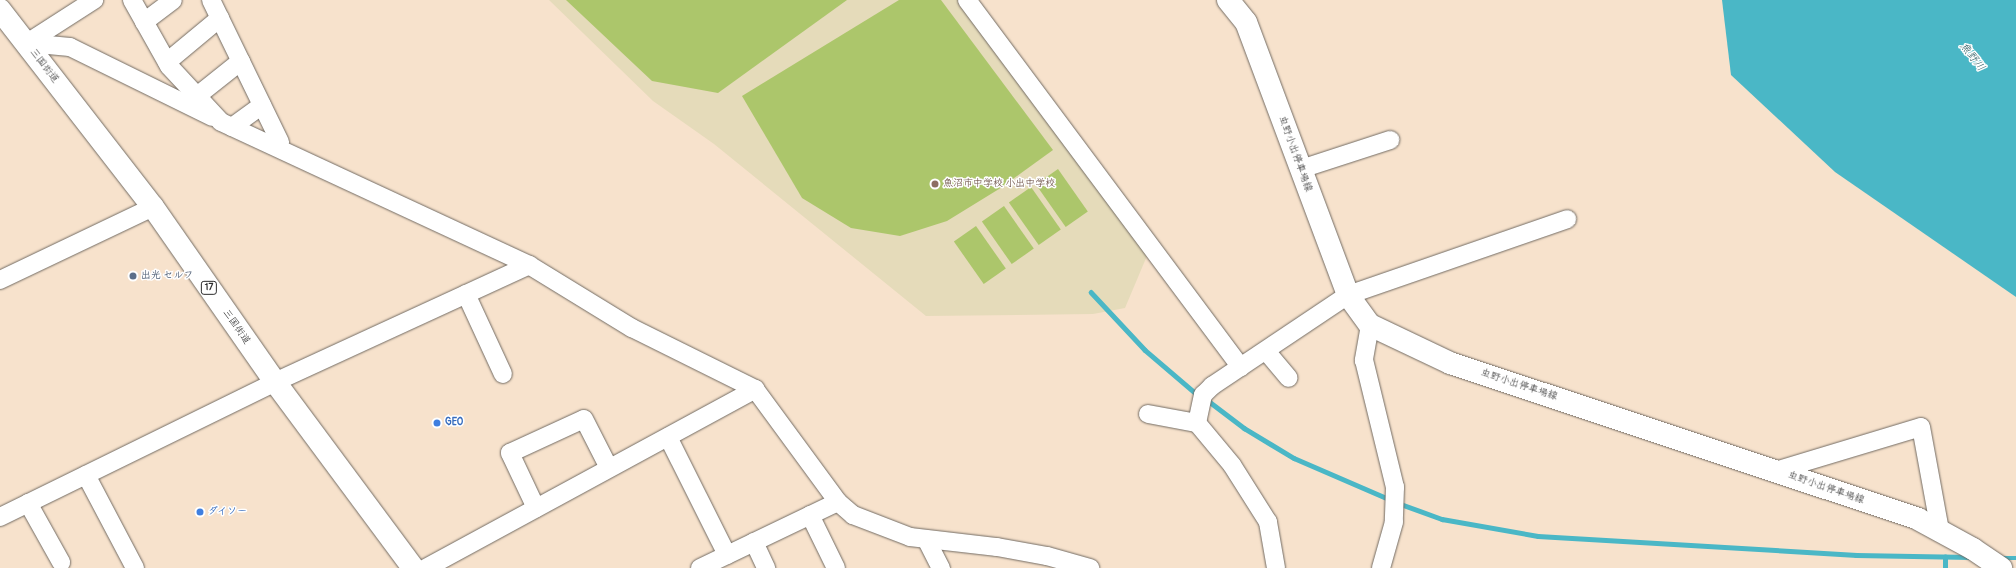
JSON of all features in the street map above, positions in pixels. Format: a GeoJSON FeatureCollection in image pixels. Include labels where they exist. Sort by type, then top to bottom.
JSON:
{"type":"FeatureCollection","features":[{"type":"Feature","properties":{"kind":"main road","name":"虫野小出停車場線"},"geometry":{"type":"LineString","coordinates":[[1228,0],[1246,22],[1348,295],[1370,325],[1450,363],[1918,519],[1972,549],[1999,567]]}},
{"type":"Feature","properties":{"kind":"main road","name":"三国街道"},"geometry":{"type":"LineString","coordinates":[[0,10],[153,207],[275,382],[413,568]]}},
{"type":"Feature","properties":{"kind":"street"},"geometry":{"type":"LineString","coordinates":[[27,43],[94,0]]}},
{"type":"Feature","properties":{"kind":"street"},"geometry":{"type":"LineString","coordinates":[[132,0],[167,62],[197,96],[227,124]]}},
{"type":"Feature","properties":{"kind":"street"},"geometry":{"type":"LineString","coordinates":[[144,22],[172,0]]}},
{"type":"Feature","properties":{"kind":"street"},"geometry":{"type":"LineString","coordinates":[[211,0],[280,142]]}},
{"type":"Feature","properties":{"kind":"street"},"geometry":{"type":"LineString","coordinates":[[967,0],[1241,367]]}},
{"type":"Feature","properties":{"kind":"street"},"geometry":{"type":"LineString","coordinates":[[1240,0],[1246,22]]}},
{"type":"Feature","properties":{"kind":"street"},"geometry":{"type":"LineString","coordinates":[[167,62],[220,18]]}},
{"type":"Feature","properties":{"kind":"street"},"geometry":{"type":"LineString","coordinates":[[27,43],[70,47],[227,124],[529,265],[632,328],[755,389],[838,502],[853,515],[878,526],[910,537],[1005,548],[1047,556],[1090,568]]}},
{"type":"Feature","properties":{"kind":"street"},"geometry":{"type":"LineString","coordinates":[[197,96],[241,61]]}},
{"type":"Feature","properties":{"kind":"street"},"geometry":{"type":"LineString","coordinates":[[227,124],[262,105]]}},
{"type":"Feature","properties":{"kind":"street"},"geometry":{"type":"LineString","coordinates":[[1301,169],[1390,140]]}},
{"type":"Feature","properties":{"kind":"street"},"geometry":{"type":"LineString","coordinates":[[0,280],[153,207]]}},
{"type":"Feature","properties":{"kind":"street"},"geometry":{"type":"LineString","coordinates":[[1148,414],[1200,408],[1241,367],[1348,295],[1567,219]]}},
{"type":"Feature","properties":{"kind":"street"},"geometry":{"type":"LineString","coordinates":[[0,517],[275,382],[529,265]]}},
{"type":"Feature","properties":{"kind":"street"},"geometry":{"type":"LineString","coordinates":[[466,294],[503,374]]}},
{"type":"Feature","properties":{"kind":"street"},"geometry":{"type":"LineString","coordinates":[[1370,325],[1364,360],[1385,442],[1395,492],[1394,522],[1381,568]]}},
{"type":"Feature","properties":{"kind":"street"},"geometry":{"type":"LineString","coordinates":[[1266,351],[1289,378]]}},
{"type":"Feature","properties":{"kind":"street"},"geometry":{"type":"LineString","coordinates":[[426,568],[755,389]]}},
{"type":"Feature","properties":{"kind":"street"},"geometry":{"type":"LineString","coordinates":[[1200,408],[1232,465],[1268,522],[1276,568]]}},
{"type":"Feature","properties":{"kind":"street"},"geometry":{"type":"LineString","coordinates":[[536,508],[510,453],[584,419],[609,468]]}},
{"type":"Feature","properties":{"kind":"street"},"geometry":{"type":"LineString","coordinates":[[1775,471],[1921,427],[1940,531]]}},
{"type":"Feature","properties":{"kind":"street"},"geometry":{"type":"LineString","coordinates":[[668,437],[727,555]]}},
{"type":"Feature","properties":{"kind":"street"},"geometry":{"type":"LineString","coordinates":[[86,475],[135,568]]}},
{"type":"Feature","properties":{"kind":"street"},"geometry":{"type":"LineString","coordinates":[[700,568],[838,502]]}},
{"type":"Feature","properties":{"kind":"street"},"geometry":{"type":"LineString","coordinates":[[28,503],[61,562]]}},
{"type":"Feature","properties":{"kind":"street"},"geometry":{"type":"LineString","coordinates":[[810,515],[836,568]]}},
{"type":"Feature","properties":{"kind":"street"},"geometry":{"type":"LineString","coordinates":[[926,539],[941,568]]}},
{"type":"Feature","properties":{"kind":"street"},"geometry":{"type":"LineString","coordinates":[[754,542],[766,568]]}},
{"type":"Feature","properties":{"kind":"shaded area","name":"魚沼市中学校 小出中学校"},"geometry":{"type":"Polygon","coordinates":[[[549,0],[967,0],[1152,244],[1125,308],[1093,314],[926,316],[714,144],[653,101],[549,0]]]}},
{"type":"Feature","properties":{"kind":"green space"},"geometry":{"type":"Polygon","coordinates":[[[566,0],[847,0],[718,93],[652,81],[566,0]]]}},
{"type":"Feature","properties":{"kind":"green space"},"geometry":{"type":"Polygon","coordinates":[[[899,0],[941,0],[1053,150],[999,189],[947,221],[900,236],[851,228],[802,198],[742,96],[899,0]]]}},
{"type":"Feature","properties":{"kind":"green space"},"geometry":{"type":"Polygon","coordinates":[[[1058,169],[1088,212],[1066,227],[1036,184],[1058,169]]]}},
{"type":"Feature","properties":{"kind":"green space"},"geometry":{"type":"Polygon","coordinates":[[[1031,187],[1061,230],[1039,245],[1009,202],[1031,187]]]}},
{"type":"Feature","properties":{"kind":"green space"},"geometry":{"type":"Polygon","coordinates":[[[1004,206],[1034,249],[1012,264],[982,221],[1004,206]]]}},
{"type":"Feature","properties":{"kind":"green space"},"geometry":{"type":"Polygon","coordinates":[[[976,226],[1006,269],[984,284],[954,241],[976,226]]]}},
{"type":"Feature","properties":{"kind":"water","name":"魚野川"},"geometry":{"type":"Polygon","coordinates":[[[1722,0],[2016,0],[2016,297],[1835,172],[1731,75],[1722,0]]]}},
{"type":"Feature","properties":{"kind":"waterway"},"geometry":{"type":"LineString","coordinates":[[1091,292],[1145,350],[1199,396]]}},
{"type":"Feature","properties":{"kind":"waterway"},"geometry":{"type":"LineString","coordinates":[[1206,399],[1244,428],[1294,458],[1391,500]]}},
{"type":"Feature","properties":{"kind":"waterway"},"geometry":{"type":"LineString","coordinates":[[1398,503],[1442,519],[1538,536],[1856,555],[1970,557]]}},
{"type":"Feature","properties":{"kind":"waterway"},"geometry":{"type":"LineString","coordinates":[[1945,557],[1945,568]]}},
{"type":"Feature","properties":{"kind":"waterway"},"geometry":{"type":"LineString","coordinates":[[2001,558],[2016,558]]}},
{"type":"Feature","properties":{"kind":"place","name":"魚沼市中学校 小出中学校"},"geometry":{"type":"Point","coordinates":[935,184]}},
{"type":"Feature","properties":{"kind":"place","name":"出光 セルフ"},"geometry":{"type":"Point","coordinates":[133,276]}},
{"type":"Feature","properties":{"kind":"place","name":"GEO"},"geometry":{"type":"Point","coordinates":[437,423]}},
{"type":"Feature","properties":{"kind":"place","name":"ダイソー"},"geometry":{"type":"Point","coordinates":[200,512]}}]}
